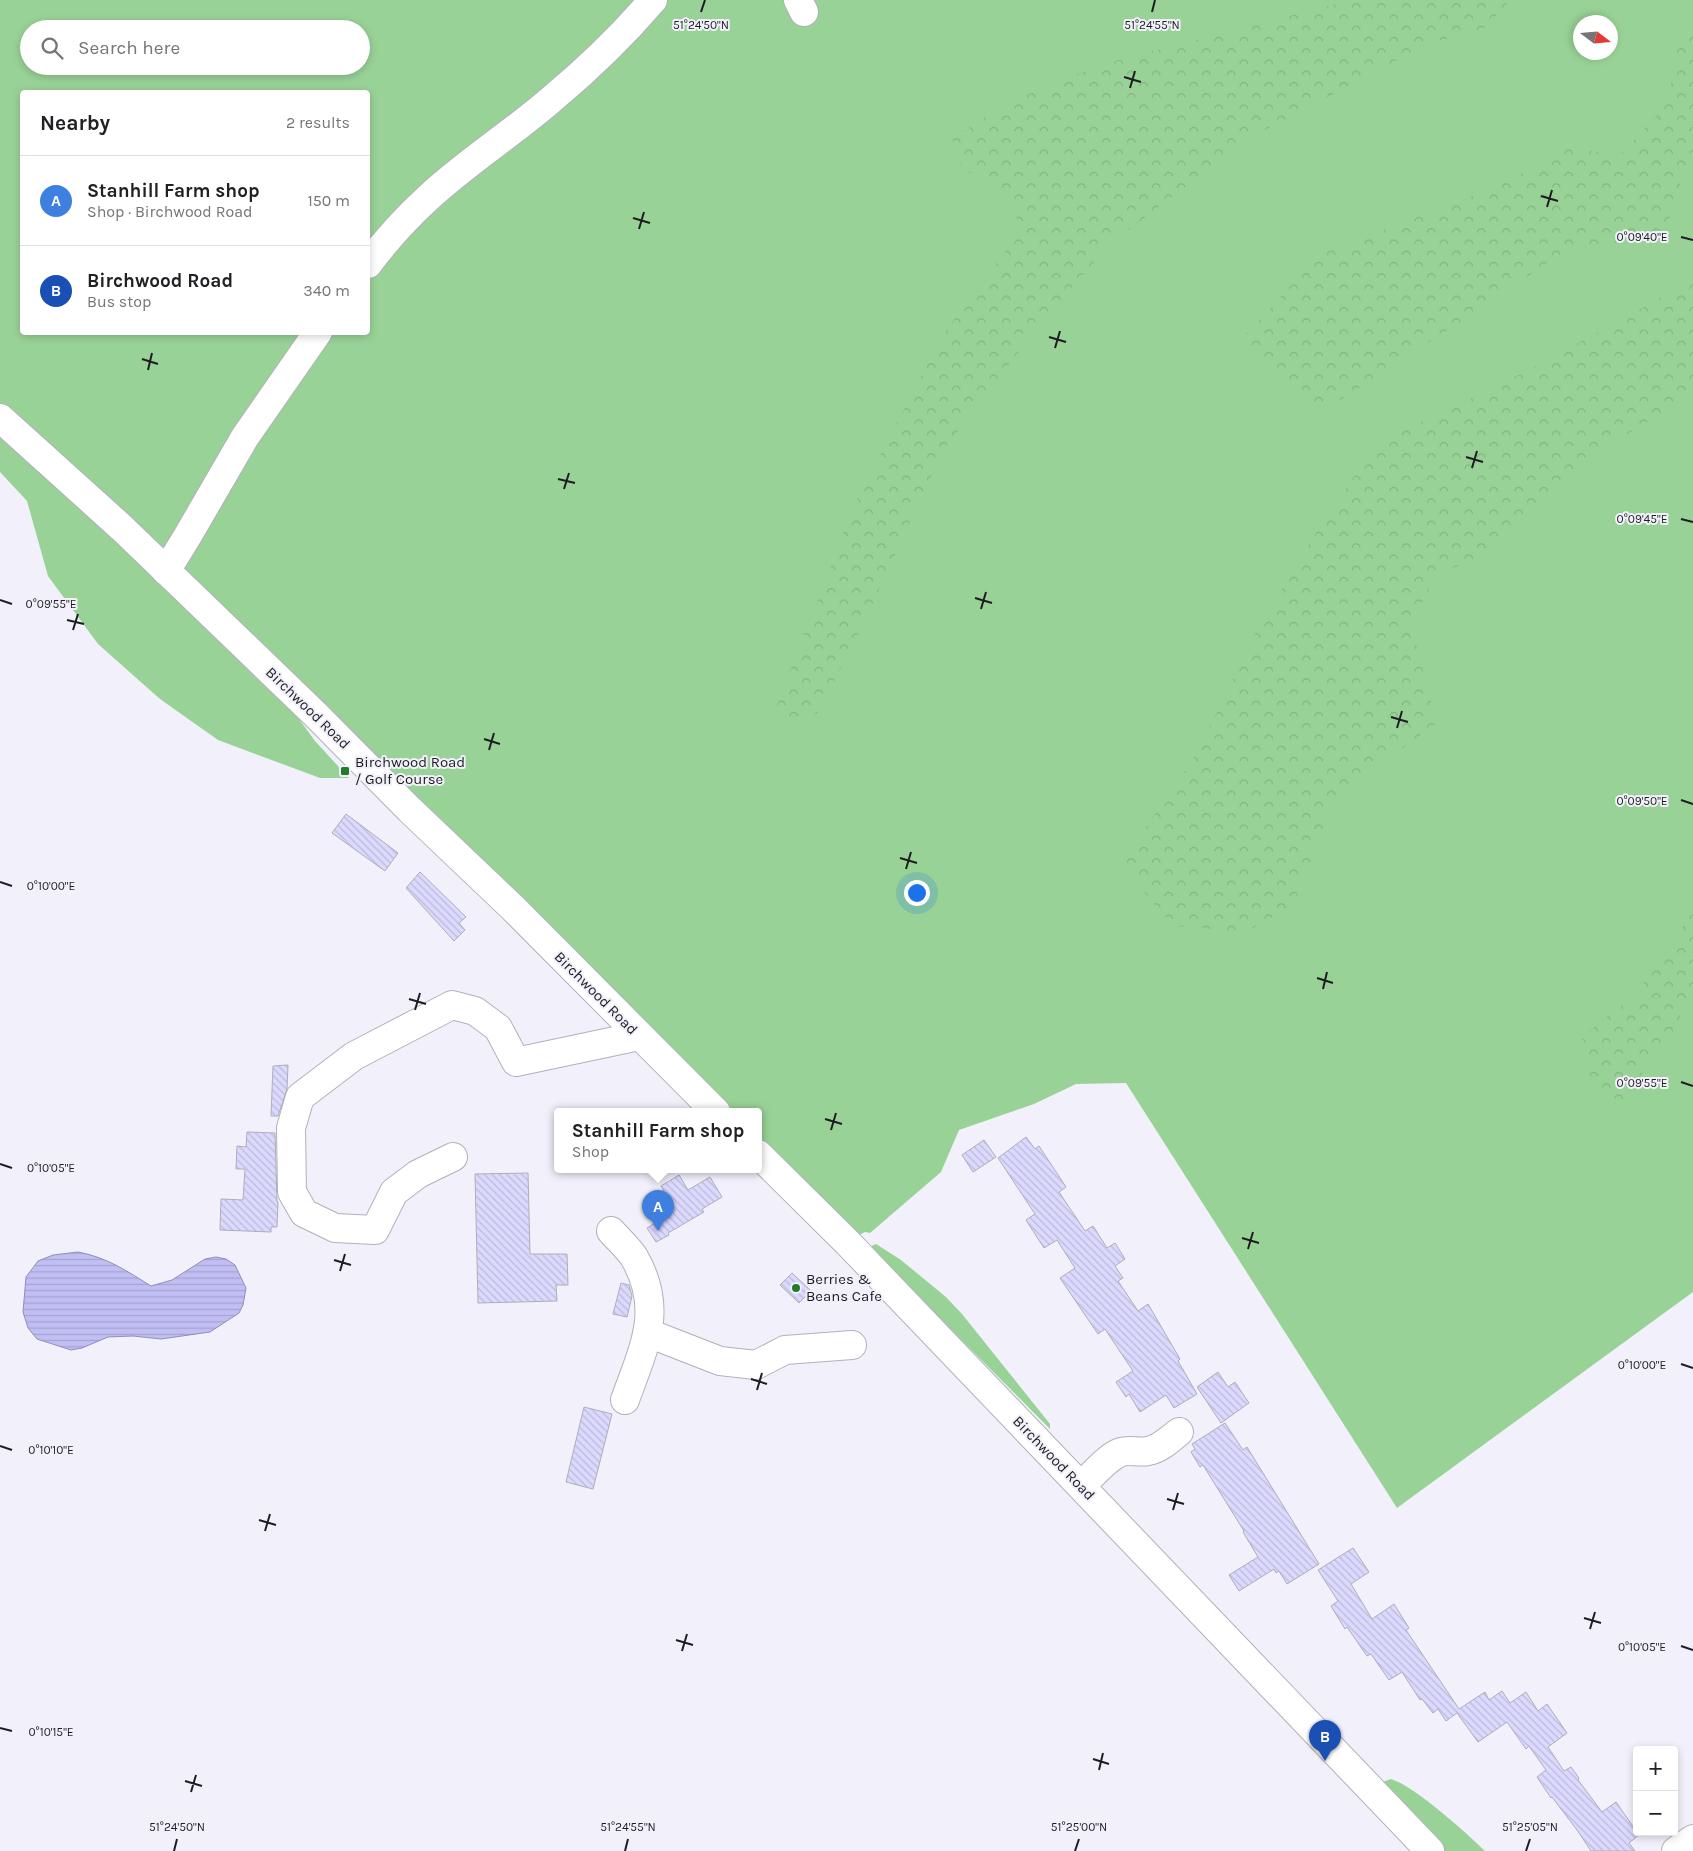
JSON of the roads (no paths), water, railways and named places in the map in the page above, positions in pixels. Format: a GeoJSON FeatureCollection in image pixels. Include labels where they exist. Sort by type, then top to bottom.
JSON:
{"type":"FeatureCollection","features":[{"type":"Feature","properties":{"kind":"street"},"geometry":{"type":"LineString","coordinates":[[370,261],[394,230],[429,197],[552,99],[627,30],[653,0]]}},
{"type":"Feature","properties":{"kind":"street"},"geometry":{"type":"LineString","coordinates":[[166,571],[245,437],[316,335]]}},
{"type":"Feature","properties":{"kind":"street","name":"Birchwood Road"},"geometry":{"type":"LineString","coordinates":[[0,418],[122,528],[316,715],[410,810],[512,907],[712,1108]]}},
{"type":"Feature","properties":{"kind":"street"},"geometry":{"type":"LineString","coordinates":[[453,1157],[418,1174],[394,1192],[376,1230],[335,1228],[304,1213],[292,1192],[291,1128],[300,1097],[354,1056],[452,1005],[475,1011],[498,1028],[516,1062],[639,1036]]}},
{"type":"Feature","properties":{"kind":"street","name":"Birchwood Road"},"geometry":{"type":"LineString","coordinates":[[762,1158],[847,1242],[1430,1851]]}},
{"type":"Feature","properties":{"kind":"street"},"geometry":{"type":"LineString","coordinates":[[611,1231],[633,1256],[647,1284],[650,1310],[648,1333],[625,1400]]}},
{"type":"Feature","properties":{"kind":"street"},"geometry":{"type":"LineString","coordinates":[[648,1333],[720,1361],[756,1365],[785,1350],[852,1345]]}},
{"type":"Feature","properties":{"kind":"street"},"geometry":{"type":"LineString","coordinates":[[1081,1486],[1120,1452],[1133,1450],[1148,1451],[1162,1446],[1179,1432]]}},
{"type":"Feature","properties":{"kind":"street"},"geometry":{"type":"LineString","coordinates":[[1676,1851],[1693,1839]]}},
{"type":"Feature","properties":{"kind":"water"},"geometry":{"type":"Polygon","coordinates":[[[78,1252],[107,1261],[151,1286],[172,1280],[205,1259],[216,1257],[226,1259],[235,1265],[246,1288],[243,1305],[239,1313],[210,1332],[161,1339],[133,1336],[108,1337],[82,1348],[71,1350],[37,1339],[28,1328],[23,1312],[26,1277],[38,1261],[53,1255],[78,1252]]]}},
{"type":"Feature","properties":{"kind":"place","name":"Birchwood Road / Golf Course"},"geometry":{"type":"Point","coordinates":[345,771]}},
{"type":"Feature","properties":{"kind":"place","name":"Stanhill Farm shop"},"geometry":{"type":"Point","coordinates":[658,1231]}},
{"type":"Feature","properties":{"kind":"place","name":"Berries & Beans Cafe"},"geometry":{"type":"Point","coordinates":[796,1288]}},
{"type":"Feature","properties":{"kind":"place","name":"Birchwood Road"},"geometry":{"type":"Point","coordinates":[1325,1761]}}]}
